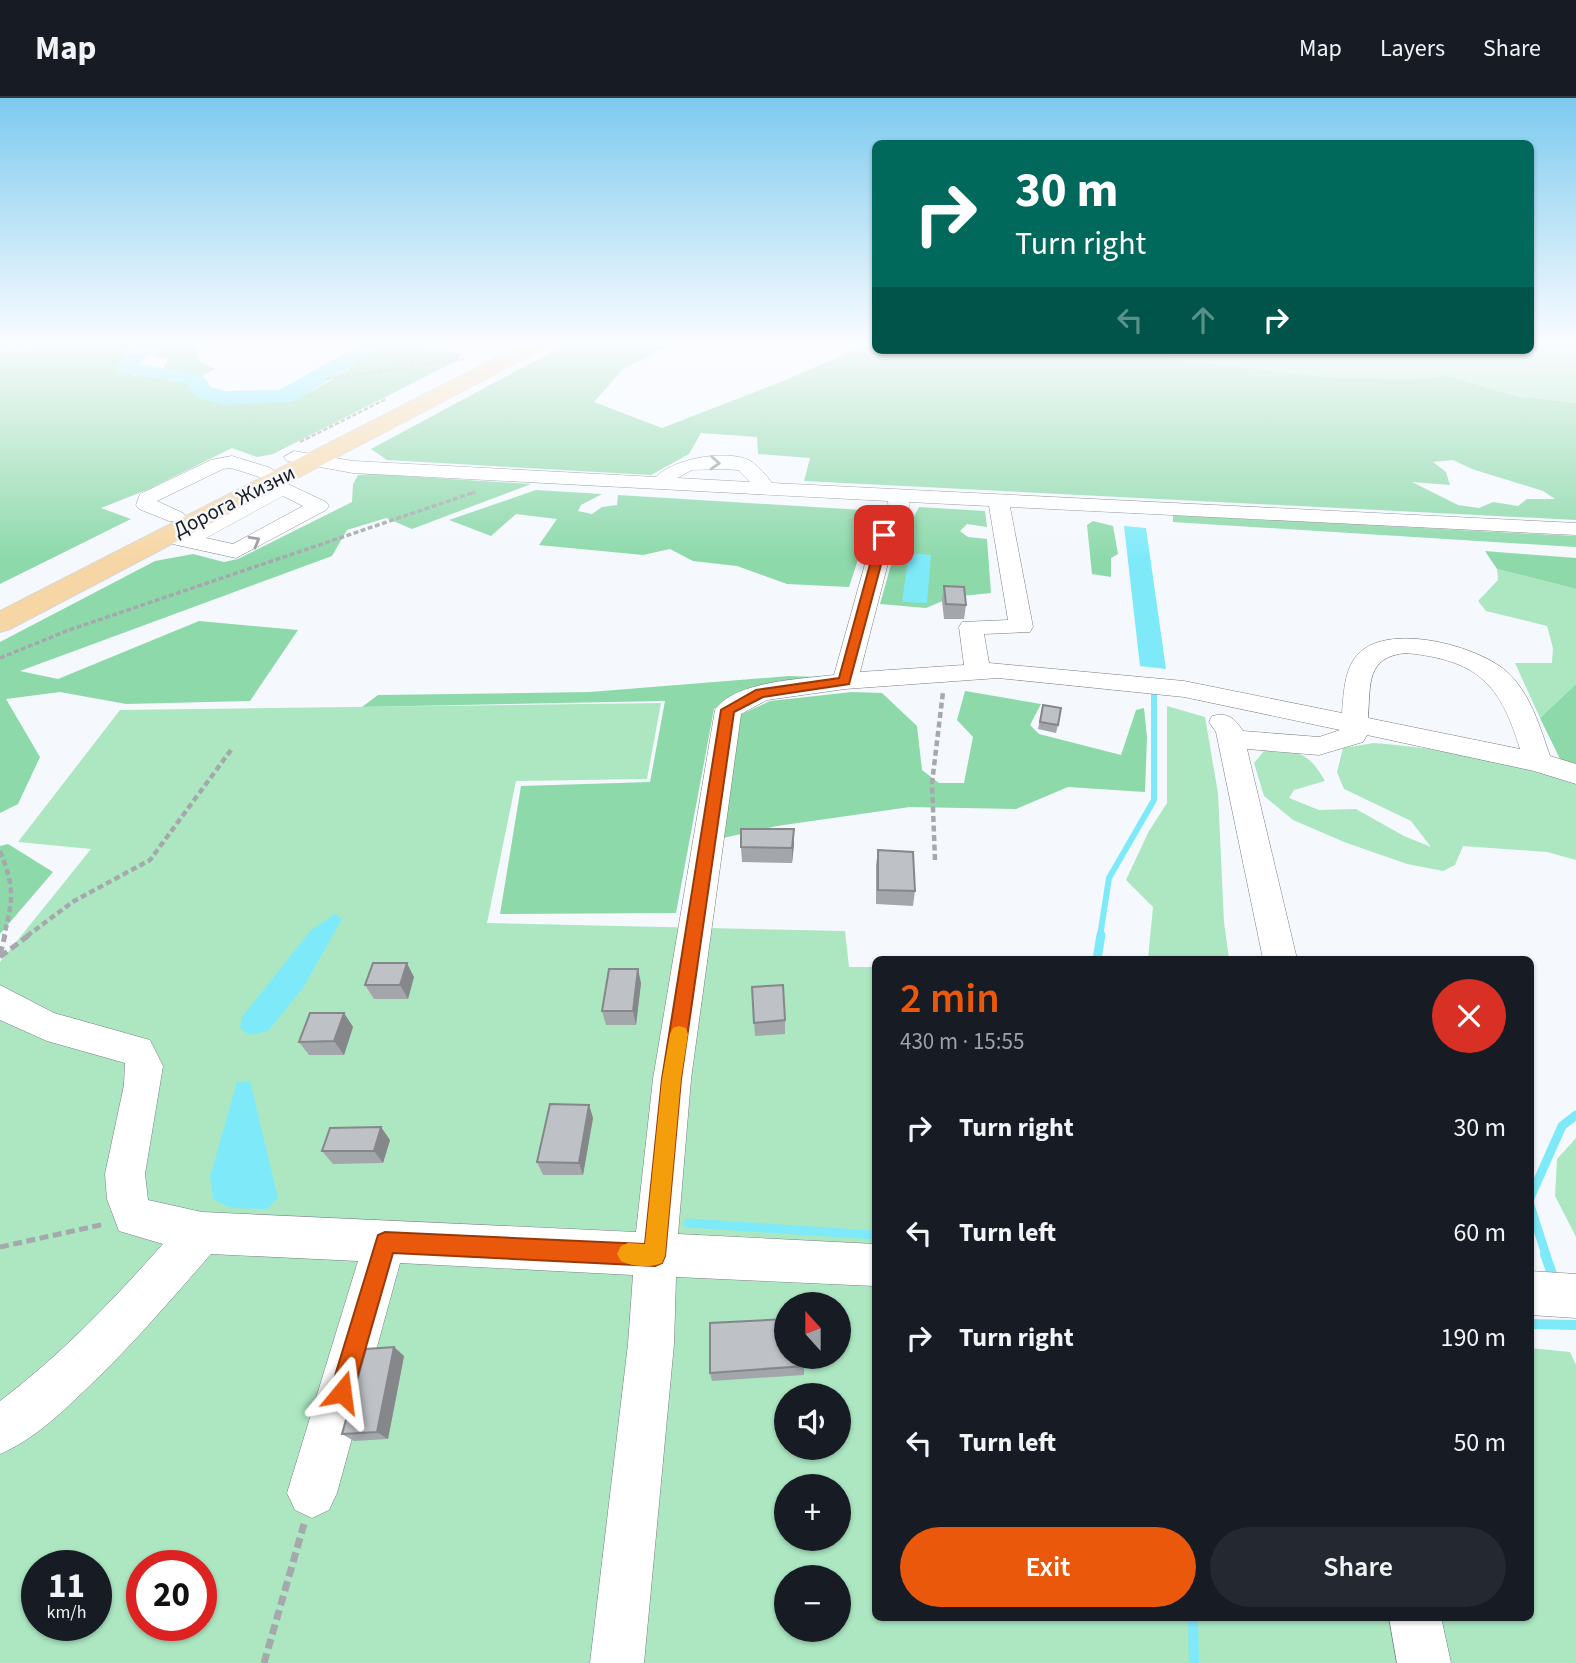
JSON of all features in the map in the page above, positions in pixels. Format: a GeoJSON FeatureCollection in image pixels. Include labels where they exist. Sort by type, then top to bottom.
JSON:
{"type":"FeatureCollection","features":[{"type":"Feature","properties":{"kind":"main road","name":"Дорога Жизни"},"geometry":{"type":"LineString","coordinates":[[303,458],[385,414]]}},
{"type":"Feature","properties":{"kind":"main road","name":"Дорога Жизни"},"geometry":{"type":"LineString","coordinates":[[0,623],[172,526],[393,414]]}},
{"type":"Feature","properties":{"kind":"main road","name":"Дорога Жизни"},"geometry":{"type":"LineString","coordinates":[[0,607],[172,526]]}},
{"type":"Feature","properties":{"kind":"street"},"geometry":{"type":"LineString","coordinates":[[303,458],[353,467],[1576,529]]}},
{"type":"Feature","properties":{"kind":"street"},"geometry":{"type":"LineString","coordinates":[[232,462],[319,506],[236,551],[172,526],[146,505],[147,498],[218,464],[232,462]]}},
{"type":"Feature","properties":{"kind":"street"},"geometry":{"type":"LineString","coordinates":[[845,681],[884,535],[899,516],[898,495]]}},
{"type":"Feature","properties":{"kind":"street"},"geometry":{"type":"LineString","coordinates":[[978,671],[971,627],[1021,627],[998,499]]}},
{"type":"Feature","properties":{"kind":"street"},"geometry":{"type":"LineString","coordinates":[[1231,739],[1319,746],[1353,736],[1362,667],[1380,649],[1418,645],[1459,655],[1496,676],[1518,704],[1538,762]]}},
{"type":"Feature","properties":{"kind":"street"},"geometry":{"type":"LineString","coordinates":[[617,1663],[650,1357],[655,1256],[672,1079],[728,710],[760,693],[845,681],[998,670],[1185,689],[1538,762],[1576,774]]}},
{"type":"Feature","properties":{"kind":"street"},"geometry":{"type":"LineString","coordinates":[[1185,689],[1210,707],[1229,731],[1279,956]]}},
{"type":"Feature","properties":{"kind":"street"},"geometry":{"type":"LineString","coordinates":[[0,1000],[2,1005],[47,1026],[137,1051],[145,1066],[144,1085],[125,1174],[127,1199],[134,1217],[202,1233],[872,1265]]}},
{"type":"Feature","properties":{"kind":"street"},"geometry":{"type":"LineString","coordinates":[[0,1430],[46,1395],[106,1340],[202,1233]]}},
{"type":"Feature","properties":{"kind":"street"},"geometry":{"type":"LineString","coordinates":[[312,1493],[385,1242]]}},
{"type":"Feature","properties":{"kind":"street"},"geometry":{"type":"LineString","coordinates":[[1534,1293],[1576,1296]]}},
{"type":"Feature","properties":{"kind":"street"},"geometry":{"type":"LineString","coordinates":[[1416,1621],[1424,1663]]}},
{"type":"Feature","properties":{"kind":"path"},"geometry":{"type":"LineString","coordinates":[[0,658],[69,630],[515,476]]}},
{"type":"Feature","properties":{"kind":"path"},"geometry":{"type":"LineString","coordinates":[[935,860],[932,783],[946,673]]}},
{"type":"Feature","properties":{"kind":"path"},"geometry":{"type":"LineString","coordinates":[[0,956],[74,901],[150,860],[231,750]]}},
{"type":"Feature","properties":{"kind":"path"},"geometry":{"type":"LineString","coordinates":[[0,851],[11,878],[12,902],[0,956]]}},
{"type":"Feature","properties":{"kind":"path"},"geometry":{"type":"LineString","coordinates":[[0,1247],[134,1217]]}},
{"type":"Feature","properties":{"kind":"path"},"geometry":{"type":"LineString","coordinates":[[264,1663],[312,1493]]}},
{"type":"Feature","properties":{"kind":"green space"},"geometry":{"type":"Polygon","coordinates":[[[0,414],[352,414],[273,454],[257,457],[232,448],[149,489],[101,508],[131,519],[0,584],[0,414]]]}},
{"type":"Feature","properties":{"kind":"green space"},"geometry":{"type":"Polygon","coordinates":[[[436,414],[625,414],[662,428],[698,414],[1576,414],[1576,520],[804,481],[810,458],[758,454],[757,437],[701,433],[689,454],[651,475],[387,460],[371,449],[436,414]],[[1453,460],[1433,462],[1446,472],[1450,485],[1412,482],[1458,505],[1479,508],[1493,502],[1518,506],[1527,499],[1555,499],[1543,491],[1472,469],[1453,460]]]}},
{"type":"Feature","properties":{"kind":"green space"},"geometry":{"type":"Polygon","coordinates":[[[358,475],[531,484],[412,529],[386,518],[347,530],[332,556],[20,671],[58,679],[199,621],[298,630],[250,701],[126,704],[60,692],[6,699],[40,757],[18,804],[0,813],[0,642],[155,561],[193,554],[224,562],[238,559],[352,502],[353,484],[358,475]]]}},
{"type":"Feature","properties":{"kind":"green space"},"geometry":{"type":"Polygon","coordinates":[[[536,490],[602,494],[581,505],[578,511],[592,514],[602,507],[617,505],[618,495],[879,511],[879,519],[865,538],[849,587],[787,584],[737,566],[693,561],[670,549],[643,555],[539,545],[557,519],[516,514],[491,536],[449,520],[536,490]]]}},
{"type":"Feature","properties":{"kind":"green space"},"geometry":{"type":"Polygon","coordinates":[[[919,507],[985,511],[987,527],[967,524],[960,531],[968,537],[987,539],[991,593],[952,597],[926,608],[880,604],[894,554],[919,507]]]}},
{"type":"Feature","properties":{"kind":"green space"},"geometry":{"type":"Polygon","coordinates":[[[1173,515],[1576,536],[1576,547],[1173,522],[1173,515]]]}},
{"type":"Feature","properties":{"kind":"green space"},"geometry":{"type":"Polygon","coordinates":[[[1093,521],[1113,526],[1118,554],[1111,558],[1111,577],[1092,574],[1087,525],[1093,521]]]}},
{"type":"Feature","properties":{"kind":"green space"},"geometry":{"type":"Polygon","coordinates":[[[1485,551],[1576,558],[1576,589],[1497,569],[1485,551]]]}},
{"type":"Feature","properties":{"kind":"green space"},"geometry":{"type":"Polygon","coordinates":[[[1497,569],[1576,589],[1576,684],[1540,718],[1515,663],[1552,663],[1553,648],[1547,626],[1486,611],[1478,601],[1498,580],[1497,569]]]}},
{"type":"Feature","properties":{"kind":"green space"},"geometry":{"type":"Polygon","coordinates":[[[789,676],[821,677],[760,686],[714,709],[676,913],[500,914],[521,786],[650,782],[665,701],[362,707],[378,695],[590,692],[789,676]]]}},
{"type":"Feature","properties":{"kind":"green space"},"geometry":{"type":"Polygon","coordinates":[[[1576,684],[1576,767],[1562,763],[1540,718],[1576,684]]]}},
{"type":"Feature","properties":{"kind":"green space"},"geometry":{"type":"Polygon","coordinates":[[[965,691],[1041,704],[1030,725],[1039,734],[1121,755],[1136,710],[1144,708],[1147,737],[1145,792],[1068,787],[1016,809],[910,807],[777,826],[723,838],[740,715],[770,701],[852,692],[882,693],[917,726],[922,770],[939,783],[964,783],[973,737],[957,720],[965,691]]]}},
{"type":"Feature","properties":{"kind":"green space"},"geometry":{"type":"Polygon","coordinates":[[[661,703],[647,779],[516,781],[487,923],[845,931],[849,967],[872,967],[872,1621],[1534,1621],[1534,1348],[1570,1352],[1576,1365],[1576,1663],[0,1663],[0,962],[91,849],[18,842],[120,710],[661,703]]]}},
{"type":"Feature","properties":{"kind":"green space"},"geometry":{"type":"Polygon","coordinates":[[[1167,706],[1205,717],[1218,793],[1224,922],[1229,956],[1148,956],[1153,907],[1126,880],[1149,831],[1167,803],[1167,706]]]}},
{"type":"Feature","properties":{"kind":"green space"},"geometry":{"type":"Polygon","coordinates":[[[1374,743],[1476,757],[1576,783],[1576,860],[1547,852],[1463,846],[1455,865],[1443,871],[1407,864],[1344,842],[1293,820],[1264,796],[1254,763],[1264,751],[1300,754],[1313,763],[1325,781],[1294,790],[1289,798],[1319,810],[1356,809],[1404,836],[1431,847],[1411,821],[1344,789],[1337,772],[1343,748],[1374,743]]]}},
{"type":"Feature","properties":{"kind":"green space"},"geometry":{"type":"Polygon","coordinates":[[[8,844],[53,872],[0,934],[0,846],[8,844]]]}},
{"type":"Feature","properties":{"kind":"green space"},"geometry":{"type":"Polygon","coordinates":[[[1576,1138],[1576,1237],[1555,1196],[1557,1159],[1576,1138]]]}},
{"type":"Feature","properties":{"kind":"water"},"geometry":{"type":"Polygon","coordinates":[[[1124,526],[1146,528],[1166,669],[1140,666],[1124,526]]]}},
{"type":"Feature","properties":{"kind":"water"},"geometry":{"type":"Polygon","coordinates":[[[909,553],[931,555],[927,603],[902,602],[909,553]]]}},
{"type":"Feature","properties":{"kind":"water"},"geometry":{"type":"Polygon","coordinates":[[[335,914],[342,919],[303,988],[268,1031],[249,1035],[240,1028],[242,1017],[311,930],[335,914]]]}},
{"type":"Feature","properties":{"kind":"water"},"geometry":{"type":"Polygon","coordinates":[[[250,1081],[278,1198],[267,1209],[231,1208],[213,1199],[210,1177],[237,1082],[250,1081]]]}},
{"type":"Feature","properties":{"kind":"building"},"geometry":{"type":"Polygon","coordinates":[[[944,586],[964,587],[966,605],[946,604],[944,586]]]}},
{"type":"Feature","properties":{"kind":"building"},"geometry":{"type":"Polygon","coordinates":[[[1043,705],[1061,708],[1058,725],[1040,722],[1043,705]]]}},
{"type":"Feature","properties":{"kind":"building"},"geometry":{"type":"Polygon","coordinates":[[[741,829],[794,829],[792,848],[741,847],[741,829]]]}},
{"type":"Feature","properties":{"kind":"building"},"geometry":{"type":"Polygon","coordinates":[[[878,850],[913,852],[915,891],[878,890],[878,850]]]}},
{"type":"Feature","properties":{"kind":"building"},"geometry":{"type":"Polygon","coordinates":[[[373,963],[407,963],[400,985],[365,985],[373,963]]]}},
{"type":"Feature","properties":{"kind":"building"},"geometry":{"type":"Polygon","coordinates":[[[609,969],[638,969],[633,1011],[602,1011],[609,969]]]}},
{"type":"Feature","properties":{"kind":"building"},"geometry":{"type":"Polygon","coordinates":[[[783,985],[785,1020],[754,1023],[752,987],[783,985]]]}},
{"type":"Feature","properties":{"kind":"building"},"geometry":{"type":"Polygon","coordinates":[[[310,1013],[344,1013],[334,1041],[299,1042],[310,1013]]]}},
{"type":"Feature","properties":{"kind":"building"},"geometry":{"type":"Polygon","coordinates":[[[550,1104],[589,1105],[579,1163],[537,1162],[550,1104]]]}},
{"type":"Feature","properties":{"kind":"building"},"geometry":{"type":"Polygon","coordinates":[[[381,1127],[374,1151],[322,1151],[330,1128],[381,1127]]]}},
{"type":"Feature","properties":{"kind":"building"},"geometry":{"type":"Polygon","coordinates":[[[774,1320],[774,1368],[710,1373],[710,1323],[774,1320]]]}},
{"type":"Feature","properties":{"kind":"building"},"geometry":{"type":"Polygon","coordinates":[[[394,1347],[377,1432],[342,1434],[366,1349],[394,1347]]]}},
{"type":"Feature","properties":{"kind":"waterway"},"geometry":{"type":"LineString","coordinates":[[1100,936],[1109,878],[1154,800],[1154,693]]}},
{"type":"Feature","properties":{"kind":"waterway"},"geometry":{"type":"LineString","coordinates":[[1098,956],[1101,935]]}},
{"type":"Feature","properties":{"kind":"waterway"},"geometry":{"type":"LineString","coordinates":[[1534,1189],[1562,1126],[1576,1115]]}},
{"type":"Feature","properties":{"kind":"waterway"},"geometry":{"type":"LineString","coordinates":[[1534,1218],[1546,1255]]}},
{"type":"Feature","properties":{"kind":"waterway"},"geometry":{"type":"LineString","coordinates":[[688,1223],[872,1235]]}},
{"type":"Feature","properties":{"kind":"waterway"},"geometry":{"type":"LineString","coordinates":[[1545,1254],[1552,1274]]}},
{"type":"Feature","properties":{"kind":"waterway"},"geometry":{"type":"LineString","coordinates":[[1534,1324],[1576,1325]]}},
{"type":"Feature","properties":{"kind":"waterway"},"geometry":{"type":"LineString","coordinates":[[1193,1621],[1194,1663]]}},
{"type":"Feature","properties":{"kind":"slow traffic"},"geometry":{"type":"LineString","coordinates":[[628,1254],[655,1256],[672,1079],[679,1034]]}},
{"type":"Feature","properties":{"kind":"route"},"geometry":{"type":"LineString","coordinates":[[342,1392],[385,1242],[655,1256],[672,1079],[728,710],[760,693],[845,681],[884,535]]}}]}
